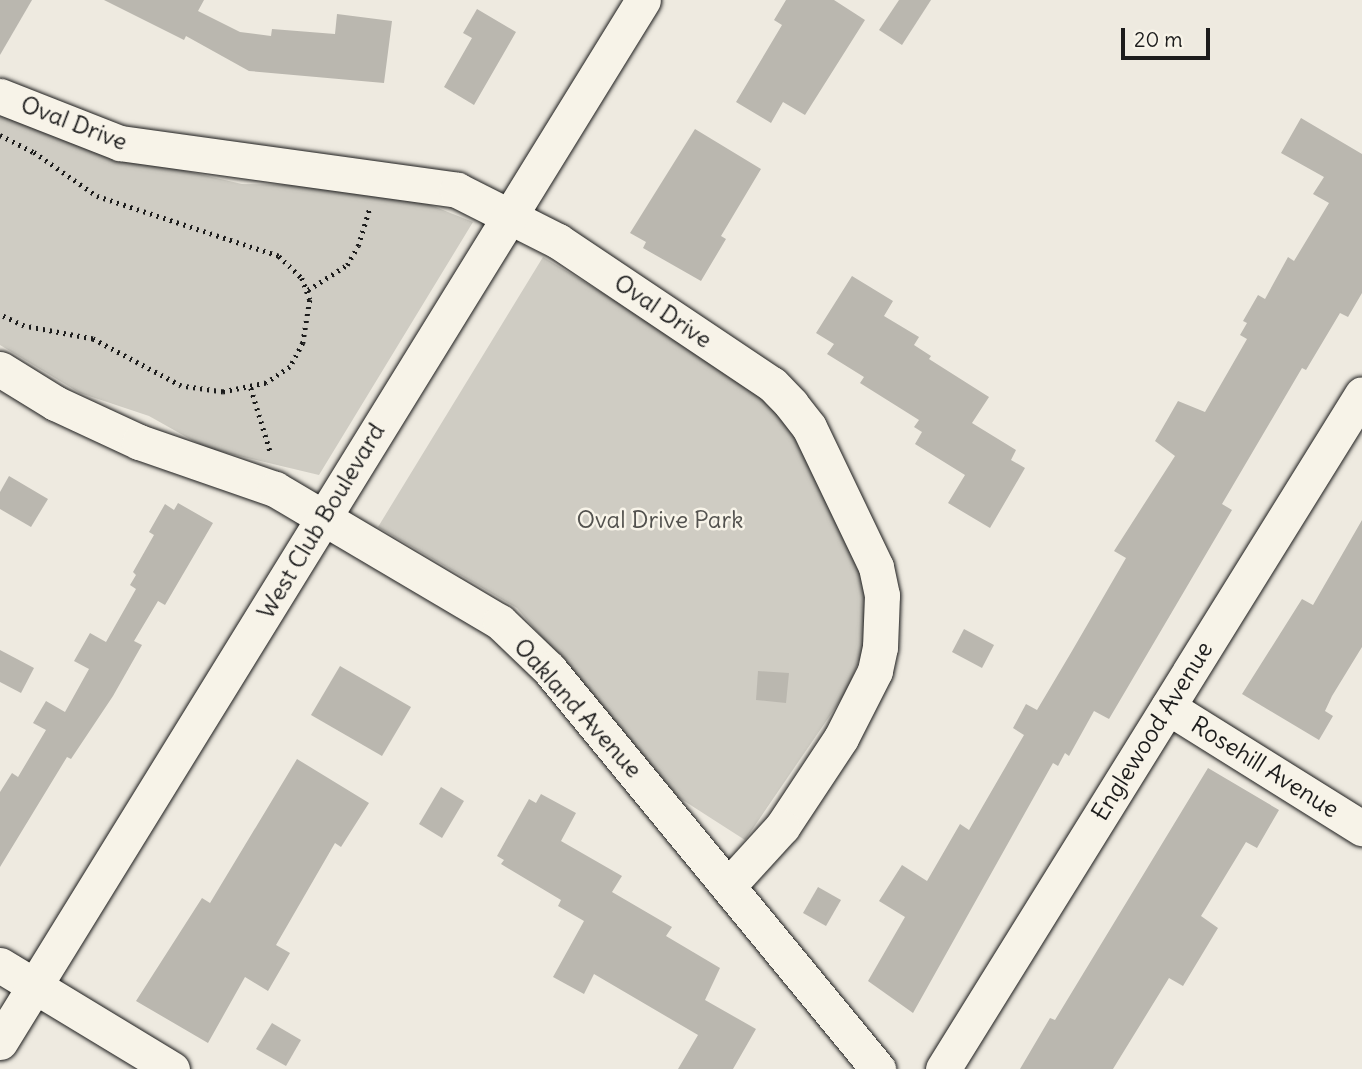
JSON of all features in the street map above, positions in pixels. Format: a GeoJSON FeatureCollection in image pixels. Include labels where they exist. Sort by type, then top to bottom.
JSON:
{"type":"FeatureCollection","features":[{"type":"Feature","properties":{"kind":"street","name":"West Club Boulevard"},"geometry":{"type":"LineString","coordinates":[[0,1042],[643,0]]}},
{"type":"Feature","properties":{"kind":"street","name":"Oval Drive"},"geometry":{"type":"LineString","coordinates":[[0,96],[120,143],[457,190],[558,241],[772,384],[809,427],[876,567],[882,623],[875,671],[841,738],[782,827],[729,885]]}},
{"type":"Feature","properties":{"kind":"street","name":"Oakland Avenue"},"geometry":{"type":"LineString","coordinates":[[0,369],[67,409],[139,442],[275,489],[500,622],[549,669],[878,1069]]}},
{"type":"Feature","properties":{"kind":"street","name":"Englewood Avenue"},"geometry":{"type":"LineString","coordinates":[[943,1069],[1362,394]]}},
{"type":"Feature","properties":{"kind":"street","name":"Rosehill Avenue"},"geometry":{"type":"LineString","coordinates":[[1168,707],[1362,828]]}},
{"type":"Feature","properties":{"kind":"street"},"geometry":{"type":"LineString","coordinates":[[0,965],[172,1069]]}},
{"type":"Feature","properties":{"kind":"path"},"geometry":{"type":"LineString","coordinates":[[0,135],[41,156],[97,196],[279,256],[295,268],[308,290],[309,314],[299,355],[279,375],[251,388],[196,390],[93,339],[24,326],[0,316]]}},
{"type":"Feature","properties":{"kind":"path"},"geometry":{"type":"LineString","coordinates":[[308,290],[347,265],[358,246],[369,207]]}},
{"type":"Feature","properties":{"kind":"path"},"geometry":{"type":"LineString","coordinates":[[251,388],[270,450]]}},
{"type":"Feature","properties":{"kind":"green space"},"geometry":{"type":"Polygon","coordinates":[[[0,107],[117,155],[242,184],[301,185],[428,204],[473,222],[319,475],[206,448],[149,416],[80,393],[0,345],[0,107]]]}},
{"type":"Feature","properties":{"kind":"green space","name":"Oval Drive Park"},"geometry":{"type":"Polygon","coordinates":[[[543,257],[781,400],[859,557],[865,589],[866,644],[846,692],[745,840],[678,797],[517,608],[378,527],[543,257]]]}},
{"type":"Feature","properties":{"kind":"building"},"geometry":{"type":"Polygon","coordinates":[[[0,0],[32,0],[0,55],[0,0]]]}},
{"type":"Feature","properties":{"kind":"building"},"geometry":{"type":"Polygon","coordinates":[[[104,0],[204,0],[198,11],[240,32],[271,36],[272,29],[335,34],[337,14],[392,21],[384,83],[249,71],[186,36],[184,40],[104,0]]]}},
{"type":"Feature","properties":{"kind":"building"},"geometry":{"type":"Polygon","coordinates":[[[786,0],[834,0],[865,20],[805,115],[783,102],[771,123],[736,102],[782,25],[774,20],[786,0]]]}},
{"type":"Feature","properties":{"kind":"building"},"geometry":{"type":"Polygon","coordinates":[[[899,0],[931,0],[902,45],[879,30],[899,0]]]}},
{"type":"Feature","properties":{"kind":"building"},"geometry":{"type":"Polygon","coordinates":[[[477,9],[516,32],[474,105],[444,87],[472,38],[463,33],[477,9]]]}},
{"type":"Feature","properties":{"kind":"building"},"geometry":{"type":"Polygon","coordinates":[[[1301,118],[1362,154],[1362,293],[1348,317],[1340,313],[1306,370],[1302,368],[1222,504],[1232,510],[1109,719],[1094,711],[1069,756],[1065,753],[1058,766],[1053,763],[913,1013],[868,981],[905,917],[879,901],[902,865],[927,881],[960,824],[969,830],[1024,735],[1013,728],[1026,704],[1037,710],[1126,558],[1114,551],[1175,456],[1155,441],[1178,401],[1205,412],[1247,339],[1240,335],[1247,323],[1243,321],[1258,295],[1265,299],[1288,257],[1294,261],[1329,203],[1313,194],[1324,177],[1281,153],[1301,118]]]}},
{"type":"Feature","properties":{"kind":"building"},"geometry":{"type":"Polygon","coordinates":[[[695,129],[761,169],[721,236],[726,239],[701,281],[643,248],[646,242],[630,233],[695,129]]]}},
{"type":"Feature","properties":{"kind":"building"},"geometry":{"type":"Polygon","coordinates":[[[852,276],[893,301],[884,316],[919,337],[914,345],[931,356],[929,359],[989,397],[972,423],[1016,450],[1011,460],[1025,468],[990,528],[948,503],[965,475],[915,444],[922,432],[914,427],[919,420],[860,383],[864,377],[827,354],[834,344],[816,333],[852,276]]]}},
{"type":"Feature","properties":{"kind":"building"},"geometry":{"type":"Polygon","coordinates":[[[9,476],[48,499],[31,527],[0,509],[0,492],[9,476]]]}},
{"type":"Feature","properties":{"kind":"building"},"geometry":{"type":"Polygon","coordinates":[[[178,503],[213,523],[165,605],[158,601],[134,641],[142,645],[113,696],[71,759],[67,757],[0,867],[0,792],[12,773],[18,777],[46,730],[33,723],[46,701],[65,712],[89,669],[74,661],[90,633],[106,642],[136,589],[130,585],[136,575],[133,572],[154,535],[149,532],[165,504],[174,510],[178,503]]]}},
{"type":"Feature","properties":{"kind":"building"},"geometry":{"type":"Polygon","coordinates":[[[1362,520],[1362,647],[1325,711],[1333,716],[1319,740],[1242,694],[1302,599],[1313,605],[1362,520]]]}},
{"type":"Feature","properties":{"kind":"building"},"geometry":{"type":"Polygon","coordinates":[[[964,629],[994,645],[982,668],[952,652],[964,629]]]}},
{"type":"Feature","properties":{"kind":"building"},"geometry":{"type":"Polygon","coordinates":[[[0,650],[34,668],[21,693],[0,682],[0,650]]]}},
{"type":"Feature","properties":{"kind":"building"},"geometry":{"type":"Polygon","coordinates":[[[340,666],[411,707],[382,756],[311,715],[340,666]]]}},
{"type":"Feature","properties":{"kind":"building"},"geometry":{"type":"Polygon","coordinates":[[[758,671],[789,673],[786,703],[756,700],[758,671]]]}},
{"type":"Feature","properties":{"kind":"building"},"geometry":{"type":"Polygon","coordinates":[[[297,759],[369,803],[341,847],[335,843],[276,945],[290,953],[268,991],[245,977],[208,1043],[136,1001],[202,898],[210,903],[297,759]]]}},
{"type":"Feature","properties":{"kind":"building"},"geometry":{"type":"Polygon","coordinates":[[[1208,768],[1279,810],[1257,848],[1246,842],[1201,916],[1218,928],[1183,986],[1169,978],[1113,1069],[1020,1069],[1050,1018],[1055,1020],[1208,768]]]}},
{"type":"Feature","properties":{"kind":"building"},"geometry":{"type":"Polygon","coordinates":[[[441,787],[464,801],[442,838],[419,824],[441,787]]]}},
{"type":"Feature","properties":{"kind":"building"},"geometry":{"type":"Polygon","coordinates":[[[541,794],[576,813],[561,841],[622,876],[612,892],[672,927],[666,936],[720,968],[705,1000],[756,1029],[733,1069],[678,1069],[698,1035],[594,974],[584,994],[553,977],[584,921],[558,906],[561,900],[501,864],[504,860],[497,856],[529,799],[536,803],[541,794]]]}},
{"type":"Feature","properties":{"kind":"building"},"geometry":{"type":"Polygon","coordinates":[[[818,887],[841,900],[826,926],[803,913],[818,887]]]}},
{"type":"Feature","properties":{"kind":"building"},"geometry":{"type":"Polygon","coordinates":[[[272,1023],[301,1040],[286,1066],[256,1049],[272,1023]]]}}]}
